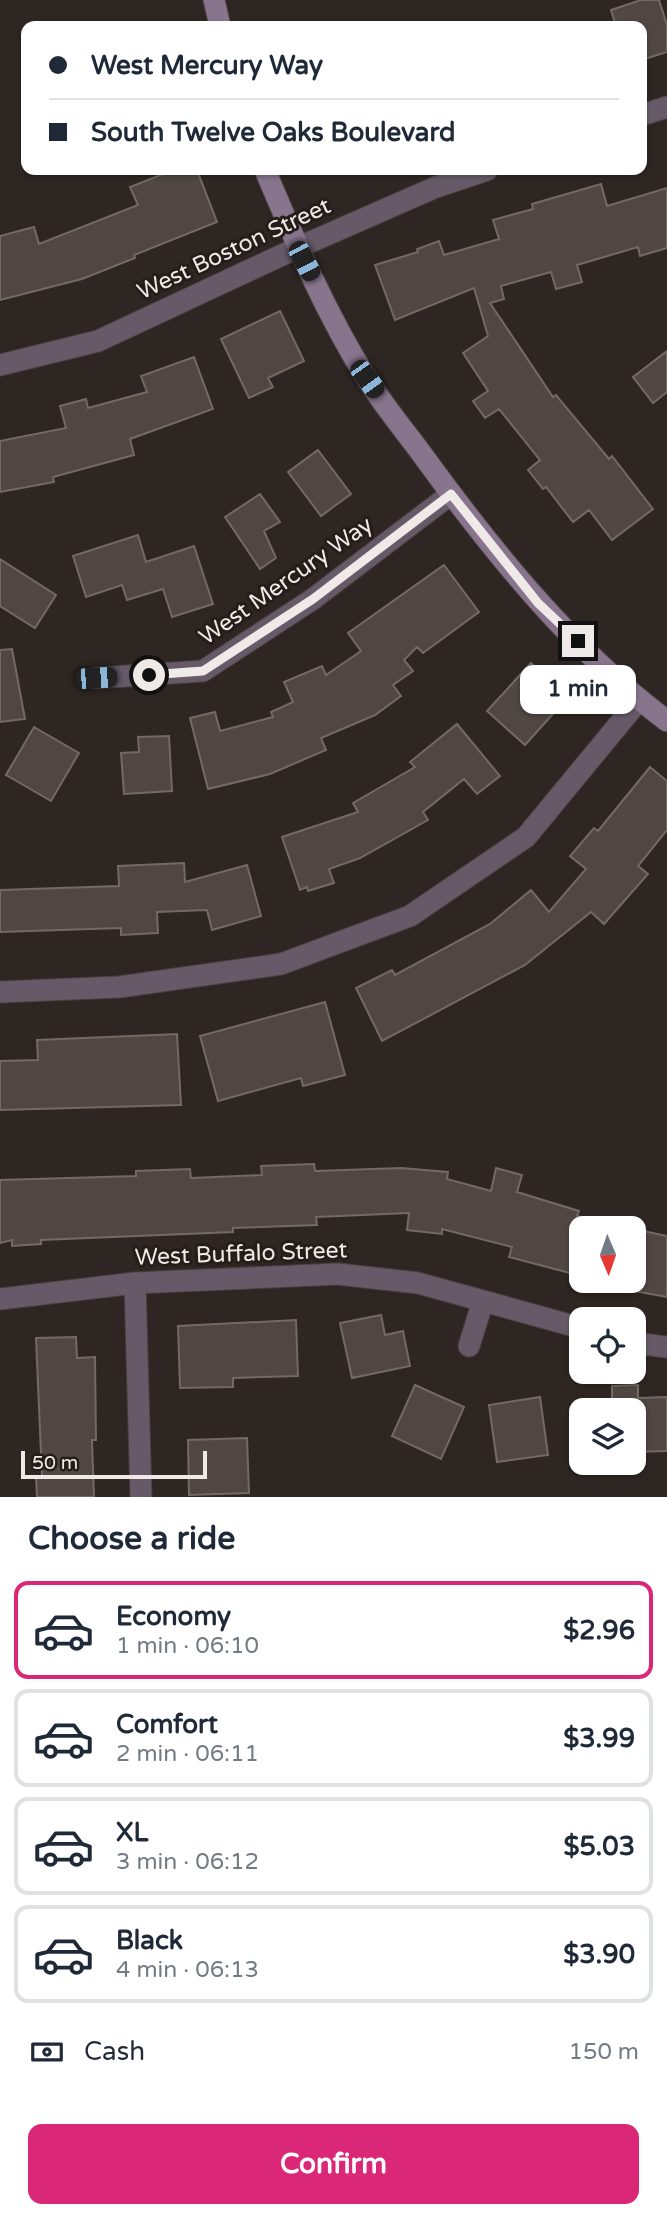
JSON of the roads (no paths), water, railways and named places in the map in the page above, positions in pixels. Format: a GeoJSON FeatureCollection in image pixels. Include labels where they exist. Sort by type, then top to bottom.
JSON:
{"type":"FeatureCollection","features":[{"type":"Feature","properties":{"kind":"street"},"geometry":{"type":"LineString","coordinates":[[214,0],[219,21]]}},
{"type":"Feature","properties":{"kind":"street"},"geometry":{"type":"LineString","coordinates":[[647,114],[667,107]]}},
{"type":"Feature","properties":{"kind":"street"},"geometry":{"type":"LineString","coordinates":[[267,175],[297,248],[367,379],[451,494],[538,603],[639,700],[667,721]]}},
{"type":"Feature","properties":{"kind":"street","name":"West Boston Street"},"geometry":{"type":"LineString","coordinates":[[0,365],[98,341],[297,248],[436,187],[472,175]]}},
{"type":"Feature","properties":{"kind":"street","name":"West Mercury Way"},"geometry":{"type":"LineString","coordinates":[[96,678],[203,671],[313,599],[451,494]]}},
{"type":"Feature","properties":{"kind":"street"},"geometry":{"type":"LineString","coordinates":[[0,992],[119,987],[281,964],[410,916],[526,837],[639,700]]}},
{"type":"Feature","properties":{"kind":"street","name":"West Buffalo Street"},"geometry":{"type":"LineString","coordinates":[[0,1300],[135,1283],[338,1274],[418,1283],[569,1325]]}},
{"type":"Feature","properties":{"kind":"street"},"geometry":{"type":"LineString","coordinates":[[135,1283],[141,1497]]}},
{"type":"Feature","properties":{"kind":"street"},"geometry":{"type":"LineString","coordinates":[[469,1346],[483,1301]]}},
{"type":"Feature","properties":{"kind":"street"},"geometry":{"type":"LineString","coordinates":[[646,1344],[667,1346]]}}]}
